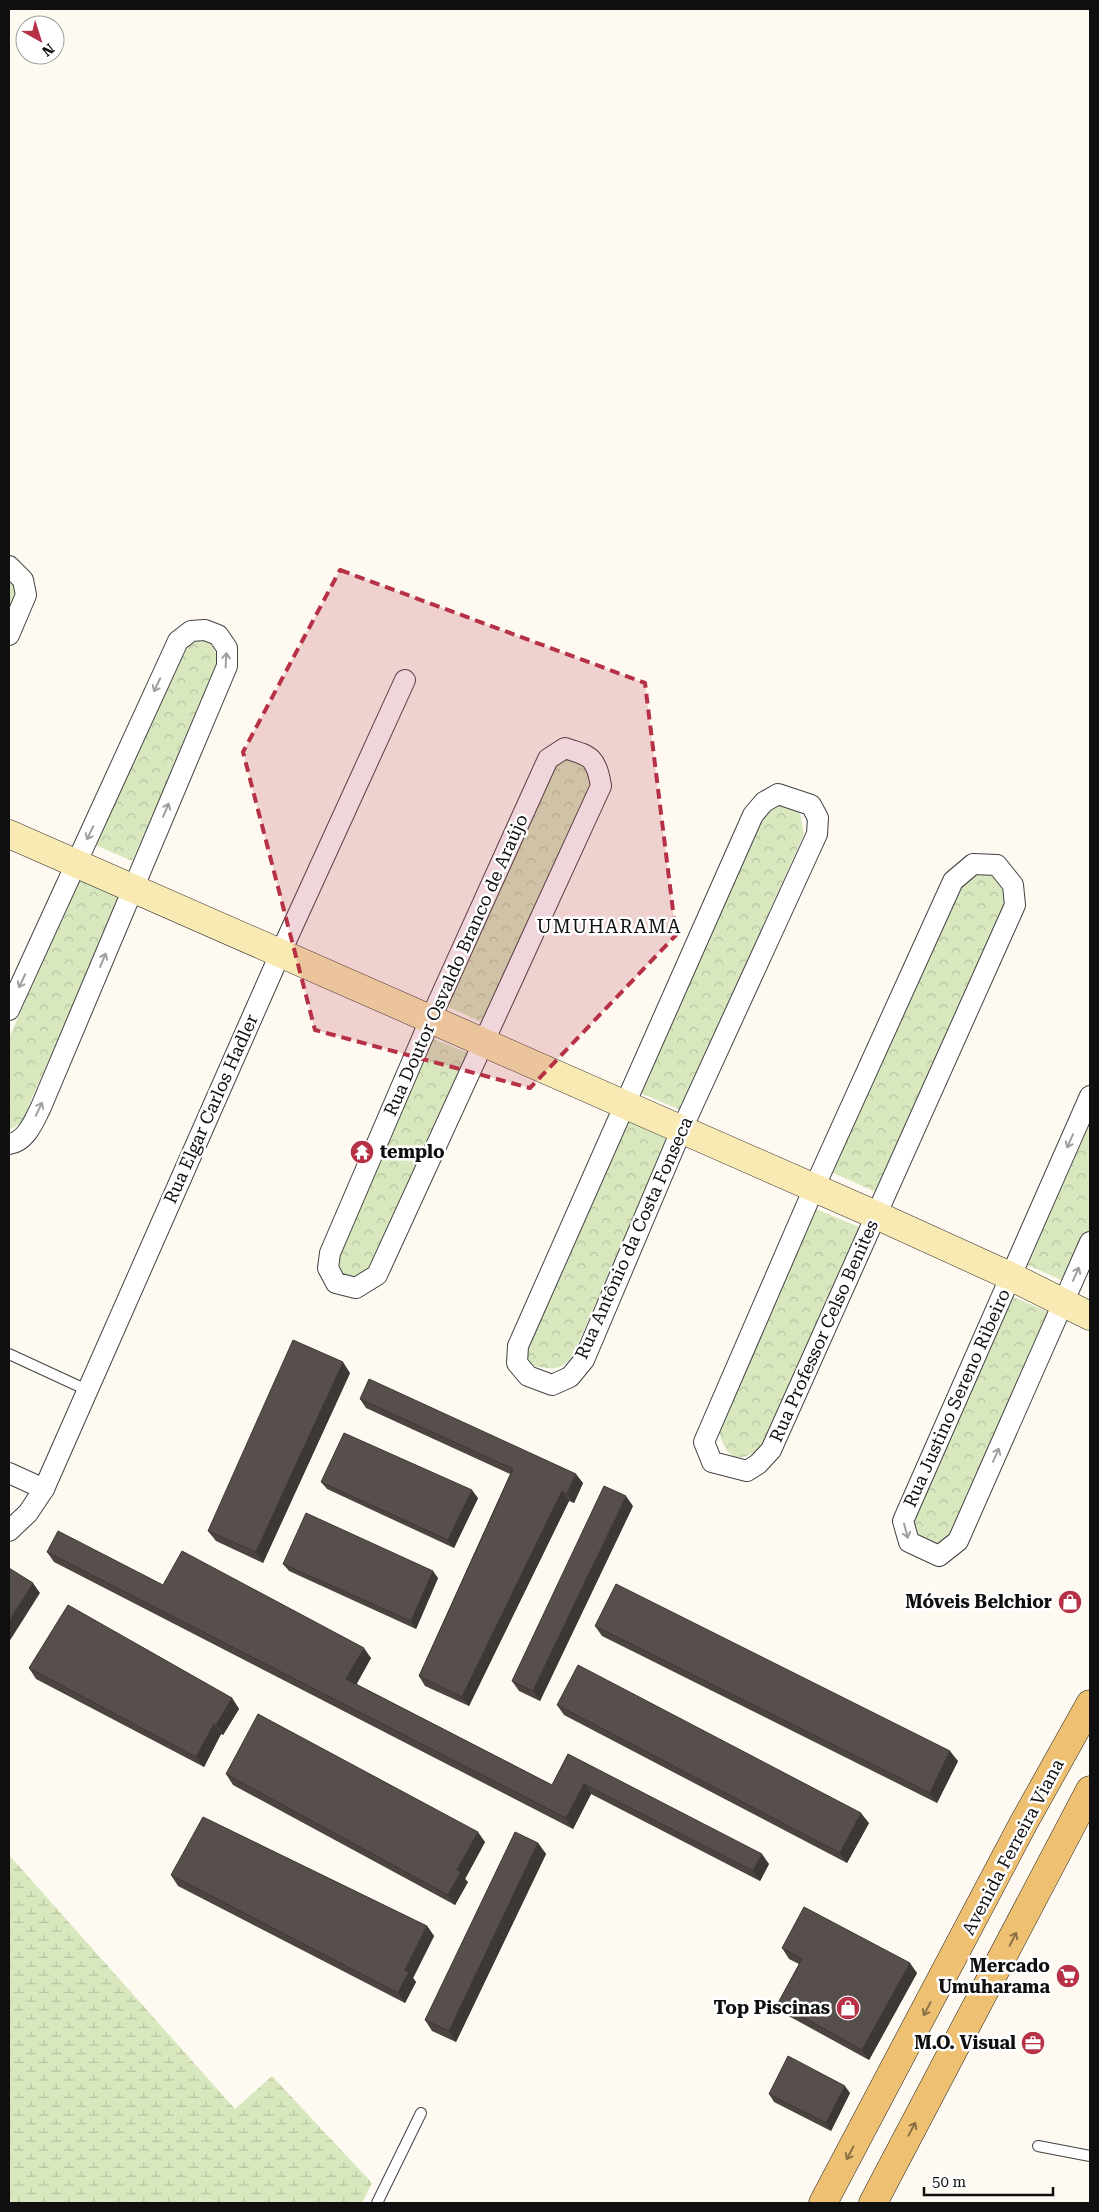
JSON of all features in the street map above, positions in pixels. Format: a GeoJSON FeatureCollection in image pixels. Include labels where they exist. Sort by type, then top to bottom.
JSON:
{"type":"FeatureCollection","features":[{"type":"Feature","properties":{"kind":"main road","name":"Avenida Ferreira Viana"},"geometry":{"type":"LineString","coordinates":[[823,2203],[1023,1824],[1090,1704]]}},
{"type":"Feature","properties":{"kind":"main road"},"geometry":{"type":"LineString","coordinates":[[873,2203],[1083,1818],[1090,1790]]}},
{"type":"Feature","properties":{"kind":"street"},"geometry":{"type":"LineString","coordinates":[[9,566],[23,580],[26,595],[9,635]]}},
{"type":"Feature","properties":{"kind":"street"},"geometry":{"type":"LineString","coordinates":[[9,1010],[178,641],[191,631],[205,630],[218,634],[227,648],[227,666],[41,1107],[28,1132],[12,1144],[9,1144]]}},
{"type":"Feature","properties":{"kind":"street","name":"Rua Elgar Carlos Hadler"},"geometry":{"type":"LineString","coordinates":[[9,1531],[28,1513],[44,1489],[280,954],[405,680]]}},
{"type":"Feature","properties":{"kind":"street","name":"Rua Doutor Osvaldo Branco de Araújo"},"geometry":{"type":"LineString","coordinates":[[565,748],[588,755],[598,770],[601,786],[376,1275],[356,1288],[336,1282],[328,1268],[330,1253],[430,1020],[548,759],[565,748]]}},
{"type":"Feature","properties":{"kind":"street","name":"Rua Antônio da Costa Fonseca"},"geometry":{"type":"LineString","coordinates":[[778,794],[811,805],[818,818],[817,834],[681,1130],[584,1360],[570,1377],[552,1385],[528,1376],[517,1363],[518,1346],[626,1105],[753,815],[764,802],[778,794]]}},
{"type":"Feature","properties":{"kind":"street"},"geometry":{"type":"LineString","coordinates":[[9,834],[876,1215],[1010,1276],[1090,1316]]}},
{"type":"Feature","properties":{"kind":"street","name":"Rua Professor Celso Benites"},"geometry":{"type":"LineString","coordinates":[[973,864],[997,865],[1013,885],[1016,905],[770,1450],[758,1464],[746,1471],[712,1462],[704,1442],[814,1188],[953,881],[973,864]]}},
{"type":"Feature","properties":{"kind":"street","name":"Rua Justino Sereno Ribeiro"},"geometry":{"type":"LineString","coordinates":[[1090,1096],[904,1521],[909,1542],[938,1556],[958,1541],[1090,1242]]}},
{"type":"Feature","properties":{"kind":"street"},"geometry":{"type":"LineString","coordinates":[[9,1473],[44,1489]]}},
{"type":"Feature","properties":{"kind":"lane"},"geometry":{"type":"LineString","coordinates":[[9,1354],[87,1390]]}},
{"type":"Feature","properties":{"kind":"lane"},"geometry":{"type":"LineString","coordinates":[[377,2203],[421,2113]]}},
{"type":"Feature","properties":{"kind":"lane"},"geometry":{"type":"LineString","coordinates":[[1038,2146],[1090,2156]]}},
{"type":"Feature","properties":{"kind":"highlighted area"},"geometry":{"type":"Polygon","coordinates":[[[340,570],[645,683],[676,935],[530,1088],[315,1030],[243,752],[340,570]]]}},
{"type":"Feature","properties":{"kind":"green space"},"geometry":{"type":"Polygon","coordinates":[[[9,577],[15,585],[18,594],[9,615],[9,577]]]}},
{"type":"Feature","properties":{"kind":"green space"},"geometry":{"type":"Polygon","coordinates":[[[196,636],[210,641],[217,655],[218,669],[132,861],[93,844],[180,647],[196,636]]]}},
{"type":"Feature","properties":{"kind":"green space"},"geometry":{"type":"Polygon","coordinates":[[[568,755],[584,761],[593,773],[591,789],[486,1024],[446,1006],[554,764],[568,755]]]}},
{"type":"Feature","properties":{"kind":"green space"},"geometry":{"type":"Polygon","coordinates":[[[781,803],[799,808],[804,834],[680,1110],[636,1091],[759,818],[769,807],[781,803]]]}},
{"type":"Feature","properties":{"kind":"green space"},"geometry":{"type":"Polygon","coordinates":[[[976,870],[994,874],[1005,895],[1004,905],[876,1192],[831,1172],[960,885],[976,870]]]}},
{"type":"Feature","properties":{"kind":"green space"},"geometry":{"type":"Polygon","coordinates":[[[79,878],[121,896],[21,1123],[9,1130],[9,1038],[79,878]]]}},
{"type":"Feature","properties":{"kind":"green space"},"geometry":{"type":"Polygon","coordinates":[[[429,1037],[468,1053],[373,1271],[356,1281],[340,1279],[336,1252],[429,1037]]]}},
{"type":"Feature","properties":{"kind":"green space"},"geometry":{"type":"Polygon","coordinates":[[[625,1114],[670,1134],[573,1355],[564,1365],[559,1367],[549,1368],[530,1365],[524,1344],[625,1114]]]}},
{"type":"Feature","properties":{"kind":"green space"},"geometry":{"type":"Polygon","coordinates":[[[1090,1114],[1090,1231],[1068,1283],[1025,1264],[1090,1114]]]}},
{"type":"Feature","properties":{"kind":"green space"},"geometry":{"type":"Polygon","coordinates":[[[816,1209],[859,1227],[762,1447],[747,1456],[734,1457],[725,1448],[719,1431],[816,1209]]]}},
{"type":"Feature","properties":{"kind":"green space"},"geometry":{"type":"Polygon","coordinates":[[[1011,1296],[1051,1313],[952,1536],[938,1544],[915,1535],[912,1518],[1011,1296]]]}},
{"type":"Feature","properties":{"kind":"green space"},"geometry":{"type":"Polygon","coordinates":[[[9,1855],[235,2109],[272,2076],[372,2183],[362,2203],[9,2203],[9,1855]]]}},
{"type":"Feature","properties":{"kind":"building"},"geometry":{"type":"Polygon","coordinates":[[[293,1340],[343,1362],[256,1552],[208,1531],[293,1340]]]}},
{"type":"Feature","properties":{"kind":"building"},"geometry":{"type":"Polygon","coordinates":[[[369,1379],[576,1474],[567,1494],[562,1491],[462,1697],[419,1676],[513,1469],[360,1399],[369,1379]]]}},
{"type":"Feature","properties":{"kind":"building"},"geometry":{"type":"Polygon","coordinates":[[[344,1433],[472,1490],[448,1540],[321,1482],[344,1433]]]}},
{"type":"Feature","properties":{"kind":"building"},"geometry":{"type":"Polygon","coordinates":[[[604,1486],[626,1496],[533,1691],[512,1681],[604,1486]]]}},
{"type":"Feature","properties":{"kind":"building"},"geometry":{"type":"Polygon","coordinates":[[[306,1513],[433,1571],[411,1621],[283,1564],[306,1513]]]}},
{"type":"Feature","properties":{"kind":"building"},"geometry":{"type":"Polygon","coordinates":[[[58,1531],[163,1585],[182,1551],[364,1648],[346,1679],[552,1785],[568,1754],[762,1854],[753,1871],[584,1784],[566,1818],[47,1552],[58,1531]]]}},
{"type":"Feature","properties":{"kind":"building"},"geometry":{"type":"Polygon","coordinates":[[[9,1568],[33,1583],[9,1621],[9,1568]]]}},
{"type":"Feature","properties":{"kind":"building"},"geometry":{"type":"Polygon","coordinates":[[[616,1584],[950,1751],[930,1793],[595,1626],[616,1584]]]}},
{"type":"Feature","properties":{"kind":"building"},"geometry":{"type":"Polygon","coordinates":[[[68,1605],[232,1698],[216,1725],[214,1724],[196,1757],[29,1668],[68,1605]]]}},
{"type":"Feature","properties":{"kind":"building"},"geometry":{"type":"Polygon","coordinates":[[[578,1665],[861,1813],[840,1853],[557,1705],[578,1665]]]}},
{"type":"Feature","properties":{"kind":"building"},"geometry":{"type":"Polygon","coordinates":[[[258,1714],[478,1832],[457,1870],[461,1872],[448,1895],[226,1774],[258,1714]]]}},
{"type":"Feature","properties":{"kind":"building"},"geometry":{"type":"Polygon","coordinates":[[[203,1817],[427,1926],[405,1970],[409,1972],[398,1993],[171,1875],[203,1817]]]}},
{"type":"Feature","properties":{"kind":"building"},"geometry":{"type":"Polygon","coordinates":[[[515,1832],[538,1843],[449,2031],[425,2020],[515,1832]]]}},
{"type":"Feature","properties":{"kind":"building"},"geometry":{"type":"Polygon","coordinates":[[[804,1907],[910,1963],[862,2050],[778,2003],[802,1959],[782,1948],[804,1907]]]}},
{"type":"Feature","properties":{"kind":"building"},"geometry":{"type":"Polygon","coordinates":[[[788,2056],[845,2086],[826,2123],[769,2094],[788,2056]]]}},
{"type":"Feature","properties":{"kind":"place","name":"templo"},"geometry":{"type":"Point","coordinates":[362,1152]}},
{"type":"Feature","properties":{"kind":"place","name":"Móveis Belchior"},"geometry":{"type":"Point","coordinates":[1070,1602]}},
{"type":"Feature","properties":{"kind":"place","name":"Mercado Umuharama"},"geometry":{"type":"Point","coordinates":[1068,1976]}},
{"type":"Feature","properties":{"kind":"place","name":"Top Piscinas"},"geometry":{"type":"Point","coordinates":[848,2008]}},
{"type":"Feature","properties":{"kind":"place","name":"M.O. Visual"},"geometry":{"type":"Point","coordinates":[1033,2043]}},
{"type":"Feature","properties":{"kind":"district","name":"UMUHARAMA"},"geometry":{"type":"Point","coordinates":[609,926]}}]}
